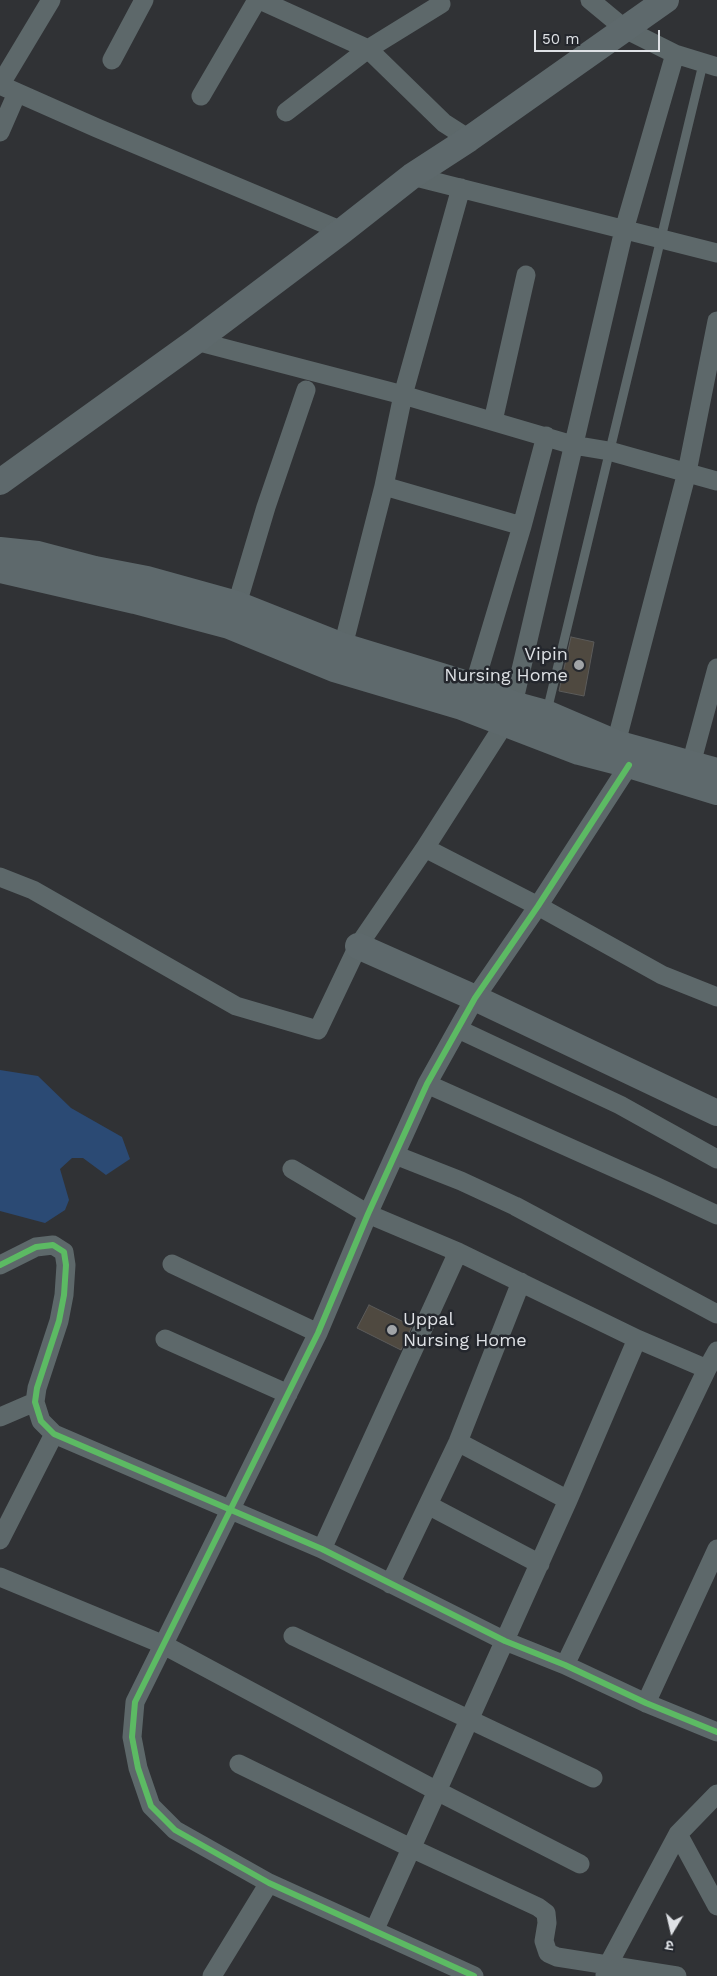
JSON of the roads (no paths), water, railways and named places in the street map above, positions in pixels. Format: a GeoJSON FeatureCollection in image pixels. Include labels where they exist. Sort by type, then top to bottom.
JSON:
{"type":"FeatureCollection","features":[{"type":"Feature","properties":{"kind":"main road"},"geometry":{"type":"LineString","coordinates":[[0,482],[196,341],[412,176],[469,140],[666,0]]}},
{"type":"Feature","properties":{"kind":"main road"},"geometry":{"type":"LineString","coordinates":[[0,550],[38,554],[95,569],[147,579],[237,604],[343,646],[474,686],[509,714],[579,752],[623,754],[691,764],[717,771]]}},
{"type":"Feature","properties":{"kind":"main road"},"geometry":{"type":"LineString","coordinates":[[0,570],[135,600],[229,626],[334,668],[462,707],[509,714],[546,713],[623,754],[717,792]]}},
{"type":"Feature","properties":{"kind":"main road"},"geometry":{"type":"LineString","coordinates":[[358,946],[475,998],[717,1113]]}},
{"type":"Feature","properties":{"kind":"street"},"geometry":{"type":"LineString","coordinates":[[0,132],[6,88],[51,0]]}},
{"type":"Feature","properties":{"kind":"street"},"geometry":{"type":"LineString","coordinates":[[112,60],[144,0]]}},
{"type":"Feature","properties":{"kind":"street"},"geometry":{"type":"LineString","coordinates":[[201,96],[258,0],[368,49],[444,123],[469,140]]}},
{"type":"Feature","properties":{"kind":"street"},"geometry":{"type":"LineString","coordinates":[[590,0],[624,29],[675,54],[710,66]]}},
{"type":"Feature","properties":{"kind":"street"},"geometry":{"type":"LineString","coordinates":[[286,112],[368,49],[441,4]]}},
{"type":"Feature","properties":{"kind":"street"},"geometry":{"type":"LineString","coordinates":[[0,877],[33,890],[236,1006],[318,1030],[358,946],[426,848],[509,714],[624,230],[675,54]]}},
{"type":"Feature","properties":{"kind":"street"},"geometry":{"type":"LineString","coordinates":[[6,88],[342,231]]}},
{"type":"Feature","properties":{"kind":"street"},"geometry":{"type":"LineString","coordinates":[[412,176],[717,253]]}},
{"type":"Feature","properties":{"kind":"street"},"geometry":{"type":"LineString","coordinates":[[343,646],[384,486],[402,395],[460,188]]}},
{"type":"Feature","properties":{"kind":"street"},"geometry":{"type":"LineString","coordinates":[[492,421],[526,275]]}},
{"type":"Feature","properties":{"kind":"street"},"geometry":{"type":"LineString","coordinates":[[474,1976],[269,1883],[175,1830],[152,1806],[138,1768],[132,1737],[135,1702],[162,1644],[318,1333],[368,1214],[427,1084],[475,998],[538,906],[623,754],[687,472],[717,321]]}},
{"type":"Feature","properties":{"kind":"street"},"geometry":{"type":"LineString","coordinates":[[196,341],[402,395],[573,445],[609,451],[717,481]]}},
{"type":"Feature","properties":{"kind":"street"},"geometry":{"type":"LineString","coordinates":[[237,604],[266,507],[306,390]]}},
{"type":"Feature","properties":{"kind":"street"},"geometry":{"type":"LineString","coordinates":[[474,686],[522,526],[546,436]]}},
{"type":"Feature","properties":{"kind":"street"},"geometry":{"type":"LineString","coordinates":[[384,486],[522,526]]}},
{"type":"Feature","properties":{"kind":"street"},"geometry":{"type":"LineString","coordinates":[[691,764],[717,668]]}},
{"type":"Feature","properties":{"kind":"street"},"geometry":{"type":"LineString","coordinates":[[426,848],[538,906],[662,975],[717,997]]}},
{"type":"Feature","properties":{"kind":"street"},"geometry":{"type":"LineString","coordinates":[[458,1029],[620,1105],[717,1159]]}},
{"type":"Feature","properties":{"kind":"street"},"geometry":{"type":"LineString","coordinates":[[427,1084],[717,1215]]}},
{"type":"Feature","properties":{"kind":"street"},"geometry":{"type":"LineString","coordinates":[[395,1155],[515,1206],[717,1314]]}},
{"type":"Feature","properties":{"kind":"street"},"geometry":{"type":"LineString","coordinates":[[292,1169],[368,1214],[458,1252],[637,1339],[707,1369]]}},
{"type":"Feature","properties":{"kind":"street"},"geometry":{"type":"LineString","coordinates":[[0,1265],[36,1247],[53,1245],[64,1252],[66,1265],[61,1312],[37,1388],[35,1402],[41,1421],[54,1434],[322,1549],[505,1640],[565,1665],[646,1703],[717,1732]]}},
{"type":"Feature","properties":{"kind":"street"},"geometry":{"type":"LineString","coordinates":[[322,1549],[458,1252]]}},
{"type":"Feature","properties":{"kind":"street"},"geometry":{"type":"LineString","coordinates":[[172,1264],[318,1333]]}},
{"type":"Feature","properties":{"kind":"street"},"geometry":{"type":"LineString","coordinates":[[390,1584],[458,1442],[521,1282]]}},
{"type":"Feature","properties":{"kind":"street"},"geometry":{"type":"LineString","coordinates":[[166,1339],[288,1394]]}},
{"type":"Feature","properties":{"kind":"street"},"geometry":{"type":"LineString","coordinates":[[374,1931],[540,1564],[637,1339]]}},
{"type":"Feature","properties":{"kind":"street"},"geometry":{"type":"LineString","coordinates":[[565,1665],[717,1351]]}},
{"type":"Feature","properties":{"kind":"street"},"geometry":{"type":"LineString","coordinates":[[0,1417],[35,1402]]}},
{"type":"Feature","properties":{"kind":"street"},"geometry":{"type":"LineString","coordinates":[[0,1540],[54,1434]]}},
{"type":"Feature","properties":{"kind":"street"},"geometry":{"type":"LineString","coordinates":[[458,1442],[568,1500]]}},
{"type":"Feature","properties":{"kind":"street"},"geometry":{"type":"LineString","coordinates":[[428,1505],[540,1564]]}},
{"type":"Feature","properties":{"kind":"street"},"geometry":{"type":"LineString","coordinates":[[646,1703],[717,1548]]}},
{"type":"Feature","properties":{"kind":"street"},"geometry":{"type":"LineString","coordinates":[[0,1577],[162,1644],[437,1791],[580,1864]]}},
{"type":"Feature","properties":{"kind":"street"},"geometry":{"type":"LineString","coordinates":[[293,1636],[593,1778]]}},
{"type":"Feature","properties":{"kind":"street"},"geometry":{"type":"LineString","coordinates":[[239,1764],[538,1907],[546,1913],[547,1923],[544,1941],[548,1953],[606,1970],[677,1976]]}},
{"type":"Feature","properties":{"kind":"street"},"geometry":{"type":"LineString","coordinates":[[606,1970],[678,1834],[717,1794]]}},
{"type":"Feature","properties":{"kind":"street"},"geometry":{"type":"LineString","coordinates":[[678,1834],[717,1906]]}},
{"type":"Feature","properties":{"kind":"street"},"geometry":{"type":"LineString","coordinates":[[212,1976],[269,1883]]}},
{"type":"Feature","properties":{"kind":"lane"},"geometry":{"type":"LineString","coordinates":[[546,713],[662,239],[710,66]]}},
{"type":"Feature","properties":{"kind":"water"},"geometry":{"type":"Polygon","coordinates":[[[0,1070],[38,1076],[71,1108],[122,1137],[130,1159],[106,1175],[83,1158],[72,1158],[60,1169],[69,1200],[65,1210],[45,1223],[0,1211],[0,1070]]]}},
{"type":"Feature","properties":{"kind":"place","name":"Vipin Nursing Home"},"geometry":{"type":"Point","coordinates":[579,665]}},
{"type":"Feature","properties":{"kind":"place","name":"Uppal Nursing Home"},"geometry":{"type":"Point","coordinates":[392,1330]}}]}
